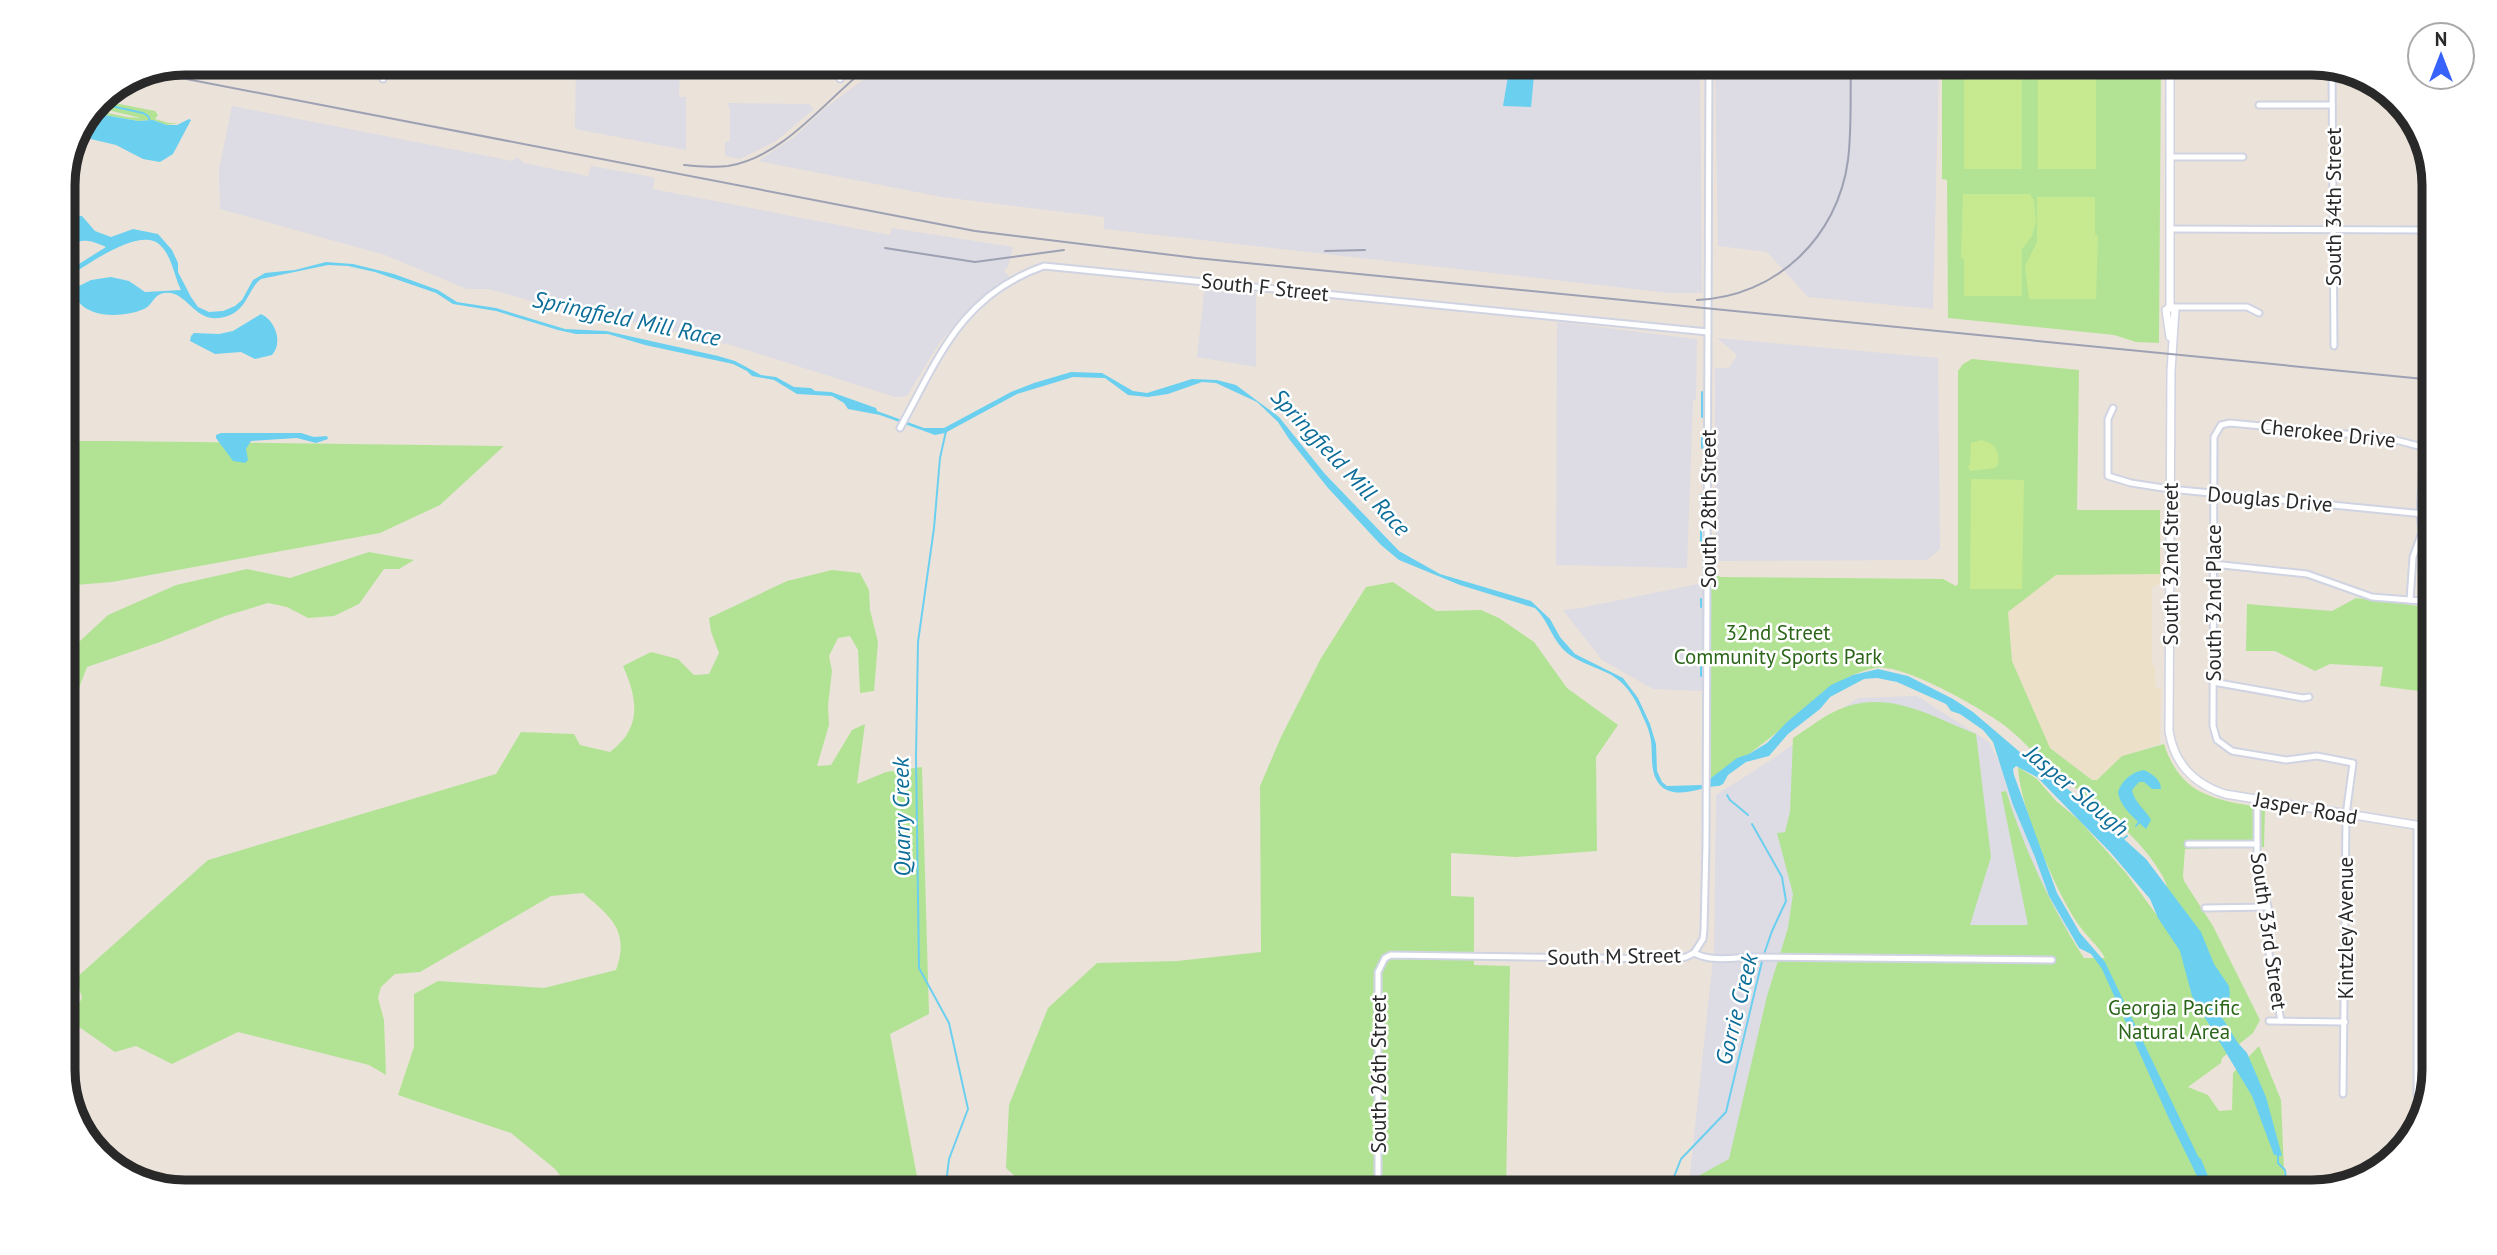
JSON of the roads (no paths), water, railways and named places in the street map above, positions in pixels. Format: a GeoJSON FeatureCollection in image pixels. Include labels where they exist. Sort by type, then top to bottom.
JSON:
{"type":"FeatureCollection","features":[{"type":"Feature","properties":{"kind":"street","name":"South 28th Street"},"geometry":{"type":"LineString","coordinates":[[1694,953],[1703,939],[1704,930],[1707,799],[1709,75]]}},
{"type":"Feature","properties":{"kind":"street","name":"South 32nd Street"},"geometry":{"type":"LineString","coordinates":[[2170,75],[2170,307],[2166,310],[2172,354],[2169,731],[2171,743],[2185,769]]}},
{"type":"Feature","properties":{"kind":"street","name":"South 34th Street"},"geometry":{"type":"LineString","coordinates":[[2332,77],[2334,346]]}},
{"type":"Feature","properties":{"kind":"street"},"geometry":{"type":"LineString","coordinates":[[2259,105],[2332,105]]}},
{"type":"Feature","properties":{"kind":"street"},"geometry":{"type":"LineString","coordinates":[[2170,157],[2243,157]]}},
{"type":"Feature","properties":{"kind":"street"},"geometry":{"type":"LineString","coordinates":[[2170,229],[2422,230]]}},
{"type":"Feature","properties":{"kind":"street","name":"South F Street"},"geometry":{"type":"LineString","coordinates":[[900,428],[946,341],[960,324],[1009,281],[1044,266],[1708,332]]}},
{"type":"Feature","properties":{"kind":"street"},"geometry":{"type":"LineString","coordinates":[[2170,307],[2247,307],[2259,313]]}},
{"type":"Feature","properties":{"kind":"street","name":"Douglas Drive"},"geometry":{"type":"LineString","coordinates":[[2113,408],[2108,419],[2108,477],[2170,489],[2420,513]]}},
{"type":"Feature","properties":{"kind":"street","name":"Cherokee Drive"},"geometry":{"type":"LineString","coordinates":[[2221,425],[2230,423],[2388,438],[2422,448]]}},
{"type":"Feature","properties":{"kind":"street","name":"South 32nd Place"},"geometry":{"type":"LineString","coordinates":[[2221,425],[2214,437],[2213,493],[2213,726],[2217,740],[2232,751],[2286,760],[2317,756],[2353,763]]}},
{"type":"Feature","properties":{"kind":"street"},"geometry":{"type":"LineString","coordinates":[[2410,600],[2413,557],[2422,532],[2422,481]]}},
{"type":"Feature","properties":{"kind":"street"},"geometry":{"type":"LineString","coordinates":[[2213,564],[2306,574],[2372,597],[2422,601]]}},
{"type":"Feature","properties":{"kind":"street"},"geometry":{"type":"LineString","coordinates":[[2213,682],[2309,697]]}},
{"type":"Feature","properties":{"kind":"street","name":"Kintzley Avenue"},"geometry":{"type":"LineString","coordinates":[[2343,1094],[2346,815],[2353,763]]}},
{"type":"Feature","properties":{"kind":"street","name":"Jasper Road"},"geometry":{"type":"LineString","coordinates":[[2185,769],[2212,789],[2422,827]]}},
{"type":"Feature","properties":{"kind":"street","name":"South 33rd Street"},"geometry":{"type":"LineString","coordinates":[[2257,799],[2257,862],[2269,907],[2269,954],[2281,1021]]}},
{"type":"Feature","properties":{"kind":"street"},"geometry":{"type":"LineString","coordinates":[[2417,826],[2417,1096]]}},
{"type":"Feature","properties":{"kind":"street"},"geometry":{"type":"LineString","coordinates":[[2188,844],[2257,844]]}},
{"type":"Feature","properties":{"kind":"street"},"geometry":{"type":"LineString","coordinates":[[2205,908],[2269,907]]}},
{"type":"Feature","properties":{"kind":"street","name":"South M Street"},"geometry":{"type":"LineString","coordinates":[[1385,958],[1401,955],[1673,959],[1694,953],[1714,959],[1751,957],[2052,960]]}},
{"type":"Feature","properties":{"kind":"street","name":"South 26th Street"},"geometry":{"type":"LineString","coordinates":[[1378,1180],[1378,972],[1385,958]]}},
{"type":"Feature","properties":{"kind":"street"},"geometry":{"type":"LineString","coordinates":[[2269,1021],[2345,1022]]}},
{"type":"Feature","properties":{"kind":"water"},"geometry":{"type":"Polygon","coordinates":[[[1508,75],[1534,75],[1531,107],[1503,106],[1508,75]]]}},
{"type":"Feature","properties":{"kind":"water"},"geometry":{"type":"Polygon","coordinates":[[[102,115],[138,121],[153,120],[167,125],[191,120],[173,154],[160,162],[143,159],[116,145],[87,138],[102,115]]]}},
{"type":"Feature","properties":{"kind":"water"},"geometry":{"type":"Polygon","coordinates":[[[75,215],[82,216],[95,231],[111,237],[133,229],[158,234],[172,250],[178,263],[178,272],[191,297],[198,307],[209,312],[223,311],[235,306],[242,300],[253,280],[265,273],[295,270],[326,262],[353,264],[394,274],[438,290],[457,302],[496,308],[565,329],[606,331],[718,356],[735,361],[761,375],[776,377],[794,387],[831,392],[924,428],[944,428],[1011,392],[1071,372],[1102,373],[1133,391],[1147,393],[1192,379],[1217,380],[1236,385],[1279,417],[1325,474],[1399,551],[1440,574],[1531,601],[1550,619],[1560,637],[1575,654],[1623,678],[1638,698],[1650,724],[1656,744],[1657,771],[1667,786],[1702,785],[1737,758],[1767,743],[1787,722],[1831,685],[1853,675],[1878,669],[1908,676],[1973,712],[2042,771],[2073,793],[2146,859],[2201,932],[2214,964],[2229,986],[2230,995],[2226,1005],[2216,1008],[2247,1053],[2266,1097],[2282,1156],[2274,1155],[2252,1096],[2192,996],[2180,951],[2158,918],[2150,899],[2111,853],[2037,777],[2016,766],[2013,769],[2014,775],[2057,893],[2080,933],[2105,962],[2206,1173],[2198,1178],[2102,969],[2091,954],[2079,948],[2049,896],[2013,805],[1993,742],[1983,730],[1951,711],[1946,704],[1897,682],[1877,678],[1864,679],[1830,697],[1820,709],[1788,734],[1769,756],[1746,762],[1728,775],[1723,784],[1683,792],[1668,791],[1655,777],[1648,728],[1636,702],[1622,683],[1569,654],[1558,643],[1535,608],[1460,585],[1399,560],[1381,545],[1328,488],[1278,422],[1257,402],[1216,383],[1202,382],[1168,394],[1148,397],[1128,395],[1105,378],[1073,377],[1017,394],[945,433],[935,435],[880,415],[848,409],[844,403],[832,396],[797,394],[774,380],[752,376],[733,364],[608,334],[576,334],[496,311],[453,304],[436,293],[375,272],[348,266],[328,265],[261,279],[236,312],[218,318],[200,314],[173,293],[158,296],[147,307],[136,312],[100,314],[84,307],[78,301],[77,287],[91,280],[111,277],[129,281],[145,292],[181,290],[167,255],[160,245],[151,240],[126,244],[75,272],[75,266],[106,247],[84,241],[75,243],[75,215]]]}},
{"type":"Feature","properties":{"kind":"water"},"geometry":{"type":"Polygon","coordinates":[[[261,314],[271,322],[276,333],[277,345],[272,355],[255,359],[241,352],[215,354],[190,341],[194,333],[219,334],[233,331],[261,314]]]}},
{"type":"Feature","properties":{"kind":"water"},"geometry":{"type":"Polygon","coordinates":[[[301,433],[314,437],[327,436],[328,439],[316,443],[297,438],[251,441],[246,449],[248,460],[245,463],[233,461],[216,438],[216,435],[301,433]]]}},
{"type":"Feature","properties":{"kind":"water"},"geometry":{"type":"Polygon","coordinates":[[[2144,770],[2153,775],[2161,785],[2161,789],[2152,789],[2144,782],[2139,782],[2132,790],[2151,820],[2146,829],[2125,808],[2118,792],[2128,777],[2144,770]]]}},
{"type":"Feature","properties":{"kind":"waterway"},"geometry":{"type":"LineString","coordinates":[[110,106],[143,113],[150,121]]}},
{"type":"Feature","properties":{"kind":"waterway"},"geometry":{"type":"LineString","coordinates":[[1702,392],[1702,417]]}},
{"type":"Feature","properties":{"kind":"waterway","name":"Quarry Creek"},"geometry":{"type":"LineString","coordinates":[[946,431],[940,458],[934,528],[918,642],[916,757],[919,968],[949,1023],[968,1109],[949,1159],[946,1180]]}},
{"type":"Feature","properties":{"kind":"waterway"},"geometry":{"type":"LineString","coordinates":[[1702,433],[1702,448]]}},
{"type":"Feature","properties":{"kind":"waterway"},"geometry":{"type":"LineString","coordinates":[[1702,467],[1702,474]]}},
{"type":"Feature","properties":{"kind":"waterway"},"geometry":{"type":"LineString","coordinates":[[1701,495],[1701,503]]}},
{"type":"Feature","properties":{"kind":"waterway"},"geometry":{"type":"LineString","coordinates":[[1701,529],[1701,541]]}},
{"type":"Feature","properties":{"kind":"waterway"},"geometry":{"type":"LineString","coordinates":[[1701,599],[1701,607]]}},
{"type":"Feature","properties":{"kind":"waterway"},"geometry":{"type":"LineString","coordinates":[[1701,656],[1701,676]]}},
{"type":"Feature","properties":{"kind":"waterway"},"geometry":{"type":"LineString","coordinates":[[1727,795],[1748,815]]}},
{"type":"Feature","properties":{"kind":"waterway"},"geometry":{"type":"LineString","coordinates":[[2136,826],[2139,822]]}},
{"type":"Feature","properties":{"kind":"waterway","name":"Gorrie Creek"},"geometry":{"type":"LineString","coordinates":[[1673,1180],[1681,1159],[1726,1112],[1763,957],[1786,901],[1782,877],[1752,824]]}},
{"type":"Feature","properties":{"kind":"waterway"},"geometry":{"type":"LineString","coordinates":[[2123,839],[2127,836]]}},
{"type":"Feature","properties":{"kind":"waterway","name":"Jasper Slough"},"geometry":{"type":"LineString","coordinates":[[2278,1154],[2278,1163],[2285,1170],[2286,1180]]}},
{"type":"Feature","properties":{"kind":"waterway","name":"Springfield Mill Race"},"geometry":{"type":"LineString","coordinates":[[2197,1162],[2204,1180]]}},
{"type":"Feature","properties":{"kind":"railway"},"geometry":{"type":"LineString","coordinates":[[684,165],[728,166],[769,150],[805,124],[858,75]]}},
{"type":"Feature","properties":{"kind":"railway"},"geometry":{"type":"LineString","coordinates":[[1697,300],[1726,296],[1753,288],[1777,275],[1798,258],[1817,237],[1842,188],[1848,160],[1851,75]]}},
{"type":"Feature","properties":{"kind":"railway"},"geometry":{"type":"LineString","coordinates":[[172,76],[975,231],[1196,258],[2422,379]]}},
{"type":"Feature","properties":{"kind":"railway"},"geometry":{"type":"LineString","coordinates":[[885,248],[975,262],[1064,250]]}},
{"type":"Feature","properties":{"kind":"railway"},"geometry":{"type":"LineString","coordinates":[[1325,251],[1365,250]]}},
{"type":"Feature","properties":{"kind":"park label","name":"32nd Street Community Sports Park"},"geometry":{"type":"Point","coordinates":[1778,644]}},
{"type":"Feature","properties":{"kind":"park label","name":"Georgia Pacific Natural Area"},"geometry":{"type":"Point","coordinates":[2174,1019]}}]}
